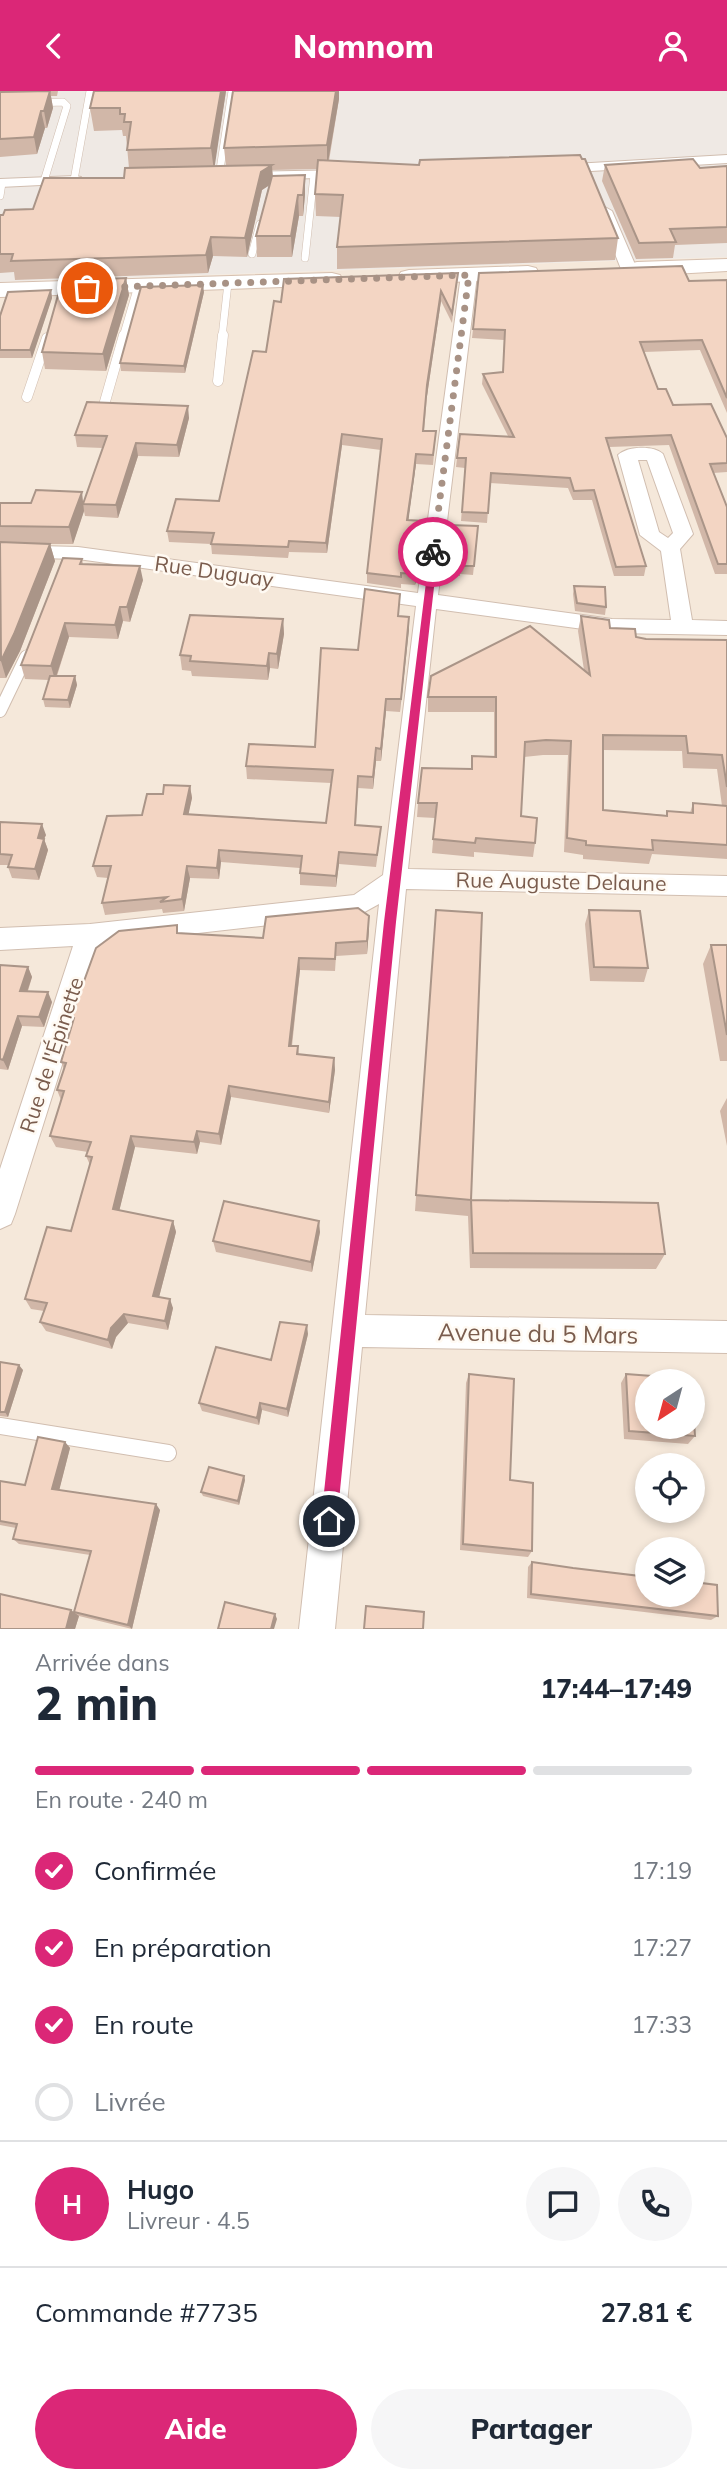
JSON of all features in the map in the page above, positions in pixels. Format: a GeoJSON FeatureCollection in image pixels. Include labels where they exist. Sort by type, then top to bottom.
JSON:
{"type":"FeatureCollection","features":[{"type":"Feature","properties":{"kind":"street"},"geometry":{"type":"LineString","coordinates":[[539,170],[589,172],[727,159]]}},
{"type":"Feature","properties":{"kind":"street"},"geometry":{"type":"LineString","coordinates":[[213,176],[313,182],[369,173]]}},
{"type":"Feature","properties":{"kind":"street"},"geometry":{"type":"LineString","coordinates":[[1,187],[44,181],[95,179]]}},
{"type":"Feature","properties":{"kind":"street"},"geometry":{"type":"LineString","coordinates":[[600,201],[629,269]]}},
{"type":"Feature","properties":{"kind":"street"},"geometry":{"type":"LineString","coordinates":[[602,270],[727,265]]}},
{"type":"Feature","properties":{"kind":"street"},"geometry":{"type":"LineString","coordinates":[[390,278],[549,272]]}},
{"type":"Feature","properties":{"kind":"street"},"geometry":{"type":"LineString","coordinates":[[317,1629],[426,602],[469,275]]}},
{"type":"Feature","properties":{"kind":"street"},"geometry":{"type":"LineString","coordinates":[[0,290],[60,294],[138,286],[353,279]]}},
{"type":"Feature","properties":{"kind":"street"},"geometry":{"type":"LineString","coordinates":[[670,548],[682,627]]}},
{"type":"Feature","properties":{"kind":"street","name":"Rue Duguay"},"geometry":{"type":"LineString","coordinates":[[0,551],[612,626],[727,628]]}},
{"type":"Feature","properties":{"kind":"street","name":"Rue Auguste Delaune"},"geometry":{"type":"LineString","coordinates":[[395,880],[434,878],[727,886]]}},
{"type":"Feature","properties":{"kind":"street"},"geometry":{"type":"LineString","coordinates":[[0,939],[90,935],[359,905],[395,880]]}},
{"type":"Feature","properties":{"kind":"street","name":"Rue de l'Épinette"},"geometry":{"type":"LineString","coordinates":[[0,1214],[90,935]]}},
{"type":"Feature","properties":{"kind":"street","name":"Avenue du 5 Mars"},"geometry":{"type":"LineString","coordinates":[[350,1331],[727,1337]]}},
{"type":"Feature","properties":{"kind":"lane"},"geometry":{"type":"LineString","coordinates":[[74,180],[90,91]]}},
{"type":"Feature","properties":{"kind":"lane"},"geometry":{"type":"LineString","coordinates":[[213,176],[232,91]]}},
{"type":"Feature","properties":{"kind":"lane"},"geometry":{"type":"LineString","coordinates":[[25,103],[63,102],[67,106],[44,181]]}},
{"type":"Feature","properties":{"kind":"lane"},"geometry":{"type":"LineString","coordinates":[[301,189],[313,182]]}},
{"type":"Feature","properties":{"kind":"lane"},"geometry":{"type":"LineString","coordinates":[[305,258],[313,182]]}},
{"type":"Feature","properties":{"kind":"lane"},"geometry":{"type":"LineString","coordinates":[[253,254],[262,217]]}},
{"type":"Feature","properties":{"kind":"lane"},"geometry":{"type":"LineString","coordinates":[[218,381],[228,283]]}},
{"type":"Feature","properties":{"kind":"lane"},"geometry":{"type":"LineString","coordinates":[[104,405],[138,286]]}},
{"type":"Feature","properties":{"kind":"lane"},"geometry":{"type":"LineString","coordinates":[[27,397],[51,325]]}},
{"type":"Feature","properties":{"kind":"lane"},"geometry":{"type":"LineString","coordinates":[[0,712],[32,641]]}},
{"type":"Feature","properties":{"kind":"lane"},"geometry":{"type":"LineString","coordinates":[[0,1426],[168,1453]]}},
{"type":"Feature","properties":{"kind":"shaded area"},"geometry":{"type":"Polygon","coordinates":[[[0,91],[727,91],[727,257],[0,282],[0,91]]]}},
{"type":"Feature","properties":{"kind":"shaded area"},"geometry":{"type":"Polygon","coordinates":[[[727,257],[727,1629],[0,1629],[0,282],[727,257]]]}},
{"type":"Feature","properties":{"kind":"building"},"geometry":{"type":"Polygon","coordinates":[[[50,91],[34,137],[0,139],[0,92],[50,91]]]}},
{"type":"Feature","properties":{"kind":"building"},"geometry":{"type":"Polygon","coordinates":[[[94,91],[221,91],[211,148],[127,150],[131,122],[124,122],[125,114],[120,114],[120,108],[90,108],[94,91]]]}},
{"type":"Feature","properties":{"kind":"building"},"geometry":{"type":"Polygon","coordinates":[[[233,91],[336,91],[327,145],[224,148],[233,91]]]}},
{"type":"Feature","properties":{"kind":"building"},"geometry":{"type":"Polygon","coordinates":[[[580,155],[585,159],[618,238],[337,247],[343,195],[315,194],[318,160],[419,165],[420,160],[580,155]]]}},
{"type":"Feature","properties":{"kind":"building"},"geometry":{"type":"Polygon","coordinates":[[[693,159],[700,168],[727,166],[727,227],[670,229],[676,242],[639,243],[605,165],[693,159]]]}},
{"type":"Feature","properties":{"kind":"building"},"geometry":{"type":"Polygon","coordinates":[[[272,165],[261,172],[245,238],[211,237],[206,255],[11,261],[13,254],[0,254],[0,215],[3,215],[5,210],[33,209],[44,178],[124,178],[125,168],[272,165]]]}},
{"type":"Feature","properties":{"kind":"building"},"geometry":{"type":"Polygon","coordinates":[[[305,175],[303,195],[298,195],[291,236],[256,236],[272,176],[305,175]]]}},
{"type":"Feature","properties":{"kind":"building"},"geometry":{"type":"Polygon","coordinates":[[[682,266],[689,281],[727,280],[727,398],[702,340],[640,342],[658,389],[666,389],[673,405],[711,404],[727,438],[727,463],[710,464],[727,507],[727,564],[718,564],[671,435],[606,438],[646,566],[616,567],[594,490],[574,491],[570,478],[491,473],[488,513],[462,512],[466,458],[457,458],[460,434],[514,437],[483,374],[503,372],[505,330],[473,329],[479,273],[682,266]]]}},
{"type":"Feature","properties":{"kind":"building"},"geometry":{"type":"Polygon","coordinates":[[[458,273],[452,313],[441,291],[427,385],[423,431],[436,431],[433,455],[416,454],[407,520],[424,521],[415,574],[401,573],[401,577],[367,573],[382,439],[342,434],[326,543],[289,541],[288,547],[211,544],[214,533],[167,531],[176,499],[219,501],[253,351],[266,352],[274,301],[281,302],[284,279],[458,273]]]}},
{"type":"Feature","properties":{"kind":"building"},"geometry":{"type":"Polygon","coordinates":[[[126,278],[103,354],[42,352],[62,281],[126,278]]]}},
{"type":"Feature","properties":{"kind":"building"},"geometry":{"type":"Polygon","coordinates":[[[203,285],[184,366],[120,363],[141,287],[203,285]]]}},
{"type":"Feature","properties":{"kind":"building"},"geometry":{"type":"Polygon","coordinates":[[[51,290],[30,350],[0,350],[0,316],[8,292],[51,290]]]}},
{"type":"Feature","properties":{"kind":"building"},"geometry":{"type":"Polygon","coordinates":[[[87,402],[188,406],[177,445],[136,443],[116,505],[83,504],[107,436],[75,435],[87,402]]]}},
{"type":"Feature","properties":{"kind":"building"},"geometry":{"type":"Polygon","coordinates":[[[36,490],[82,492],[69,527],[0,526],[0,503],[31,503],[36,490]]]}},
{"type":"Feature","properties":{"kind":"building"},"geometry":{"type":"Polygon","coordinates":[[[449,525],[478,526],[474,566],[444,567],[449,525]]]}},
{"type":"Feature","properties":{"kind":"building"},"geometry":{"type":"Polygon","coordinates":[[[0,542],[50,544],[1,661],[0,542]]]}},
{"type":"Feature","properties":{"kind":"building"},"geometry":{"type":"Polygon","coordinates":[[[63,558],[82,559],[80,564],[140,566],[127,607],[120,607],[115,625],[65,623],[51,666],[21,665],[63,558]]]}},
{"type":"Feature","properties":{"kind":"building"},"geometry":{"type":"Polygon","coordinates":[[[574,586],[605,587],[606,607],[577,603],[574,586]]]}},
{"type":"Feature","properties":{"kind":"building"},"geometry":{"type":"Polygon","coordinates":[[[365,589],[400,594],[398,616],[409,617],[401,699],[386,699],[381,749],[376,748],[373,777],[358,776],[355,825],[381,827],[377,855],[339,852],[336,876],[300,873],[302,856],[219,850],[217,868],[187,866],[182,899],[160,902],[167,897],[102,903],[111,866],[93,866],[107,816],[142,815],[147,794],[163,794],[164,785],[190,786],[184,814],[326,823],[333,770],[246,766],[249,744],[315,747],[321,648],[358,650],[365,589]]]}},
{"type":"Feature","properties":{"kind":"building"},"geometry":{"type":"Polygon","coordinates":[[[190,615],[283,619],[277,654],[269,653],[267,666],[190,661],[191,656],[180,655],[190,615]]]}},
{"type":"Feature","properties":{"kind":"building"},"geometry":{"type":"Polygon","coordinates":[[[581,616],[609,620],[610,628],[635,629],[636,637],[646,639],[727,640],[727,787],[722,755],[688,753],[686,736],[603,735],[603,810],[667,816],[667,811],[693,813],[693,803],[727,806],[727,845],[652,840],[653,850],[586,845],[586,841],[567,838],[571,741],[546,740],[525,742],[521,816],[537,818],[535,843],[476,838],[475,843],[433,839],[437,803],[418,803],[422,768],[472,769],[472,756],[496,757],[496,697],[428,697],[431,676],[530,626],[590,675],[581,616]]]}},
{"type":"Feature","properties":{"kind":"building"},"geometry":{"type":"Polygon","coordinates":[[[50,676],[75,676],[68,700],[43,699],[50,676]]]}},
{"type":"Feature","properties":{"kind":"building"},"geometry":{"type":"Polygon","coordinates":[[[0,822],[42,824],[38,838],[44,839],[35,869],[8,867],[12,855],[0,854],[0,822]]]}},
{"type":"Feature","properties":{"kind":"building"},"geometry":{"type":"Polygon","coordinates":[[[358,908],[369,916],[367,941],[336,943],[335,959],[299,958],[289,1046],[298,1046],[297,1054],[334,1058],[329,1102],[229,1086],[219,1134],[197,1131],[194,1142],[131,1136],[113,1209],[173,1221],[153,1296],[170,1299],[165,1321],[124,1314],[111,1328],[108,1340],[40,1322],[47,1303],[25,1299],[47,1227],[71,1231],[92,1157],[86,1156],[91,1142],[50,1136],[64,1091],[57,1090],[66,1063],[61,1062],[74,1018],[71,1017],[96,948],[119,931],[177,925],[177,933],[263,938],[266,917],[358,908]]]}},
{"type":"Feature","properties":{"kind":"building"},"geometry":{"type":"Polygon","coordinates":[[[436,910],[482,913],[471,1200],[416,1195],[436,910]]]}},
{"type":"Feature","properties":{"kind":"building"},"geometry":{"type":"Polygon","coordinates":[[[589,910],[640,911],[648,968],[594,967],[589,910]]]}},
{"type":"Feature","properties":{"kind":"building"},"geometry":{"type":"Polygon","coordinates":[[[711,945],[727,945],[727,1035],[711,945]]]}},
{"type":"Feature","properties":{"kind":"building"},"geometry":{"type":"Polygon","coordinates":[[[0,965],[28,967],[20,991],[48,992],[39,1017],[18,1016],[3,1060],[0,1059],[0,965]]]}},
{"type":"Feature","properties":{"kind":"building"},"geometry":{"type":"Polygon","coordinates":[[[471,1200],[658,1203],[665,1254],[473,1253],[471,1200]]]}},
{"type":"Feature","properties":{"kind":"building"},"geometry":{"type":"Polygon","coordinates":[[[224,1201],[319,1221],[311,1262],[213,1241],[224,1201]]]}},
{"type":"Feature","properties":{"kind":"building"},"geometry":{"type":"Polygon","coordinates":[[[280,1322],[307,1325],[287,1409],[260,1403],[257,1418],[199,1403],[216,1347],[271,1360],[280,1322]]]}},
{"type":"Feature","properties":{"kind":"building"},"geometry":{"type":"Polygon","coordinates":[[[0,1362],[19,1365],[5,1412],[0,1412],[0,1362]]]}},
{"type":"Feature","properties":{"kind":"building"},"geometry":{"type":"Polygon","coordinates":[[[469,1374],[514,1379],[510,1480],[533,1483],[532,1551],[463,1544],[469,1374]]]}},
{"type":"Feature","properties":{"kind":"building"},"geometry":{"type":"Polygon","coordinates":[[[626,1374],[635,1375],[635,1431],[629,1431],[626,1374]]]}},
{"type":"Feature","properties":{"kind":"building"},"geometry":{"type":"Polygon","coordinates":[[[38,1437],[65,1442],[52,1489],[156,1504],[128,1625],[74,1612],[91,1551],[13,1539],[17,1524],[0,1521],[0,1481],[25,1485],[38,1437]]]}},
{"type":"Feature","properties":{"kind":"building"},"geometry":{"type":"Polygon","coordinates":[[[209,1467],[244,1476],[238,1501],[201,1492],[209,1467]]]}},
{"type":"Feature","properties":{"kind":"building"},"geometry":{"type":"Polygon","coordinates":[[[532,1562],[635,1575],[635,1606],[531,1594],[532,1562]]]}},
{"type":"Feature","properties":{"kind":"building"},"geometry":{"type":"Polygon","coordinates":[[[705,1584],[717,1585],[718,1616],[642,1607],[705,1607],[705,1584]]]}},
{"type":"Feature","properties":{"kind":"building"},"geometry":{"type":"Polygon","coordinates":[[[0,1594],[71,1610],[66,1629],[0,1629],[0,1594]]]}},
{"type":"Feature","properties":{"kind":"building"},"geometry":{"type":"Polygon","coordinates":[[[225,1602],[275,1614],[271,1629],[218,1629],[225,1602]]]}},
{"type":"Feature","properties":{"kind":"building"},"geometry":{"type":"Polygon","coordinates":[[[366,1606],[424,1612],[423,1629],[364,1629],[366,1606]]]}},
{"type":"Feature","properties":{"kind":"way so far"},"geometry":{"type":"LineString","coordinates":[[87,288],[469,275],[433,552]]}},
{"type":"Feature","properties":{"kind":"route"},"geometry":{"type":"LineString","coordinates":[[329,1521],[390,922],[433,552]]}}]}
